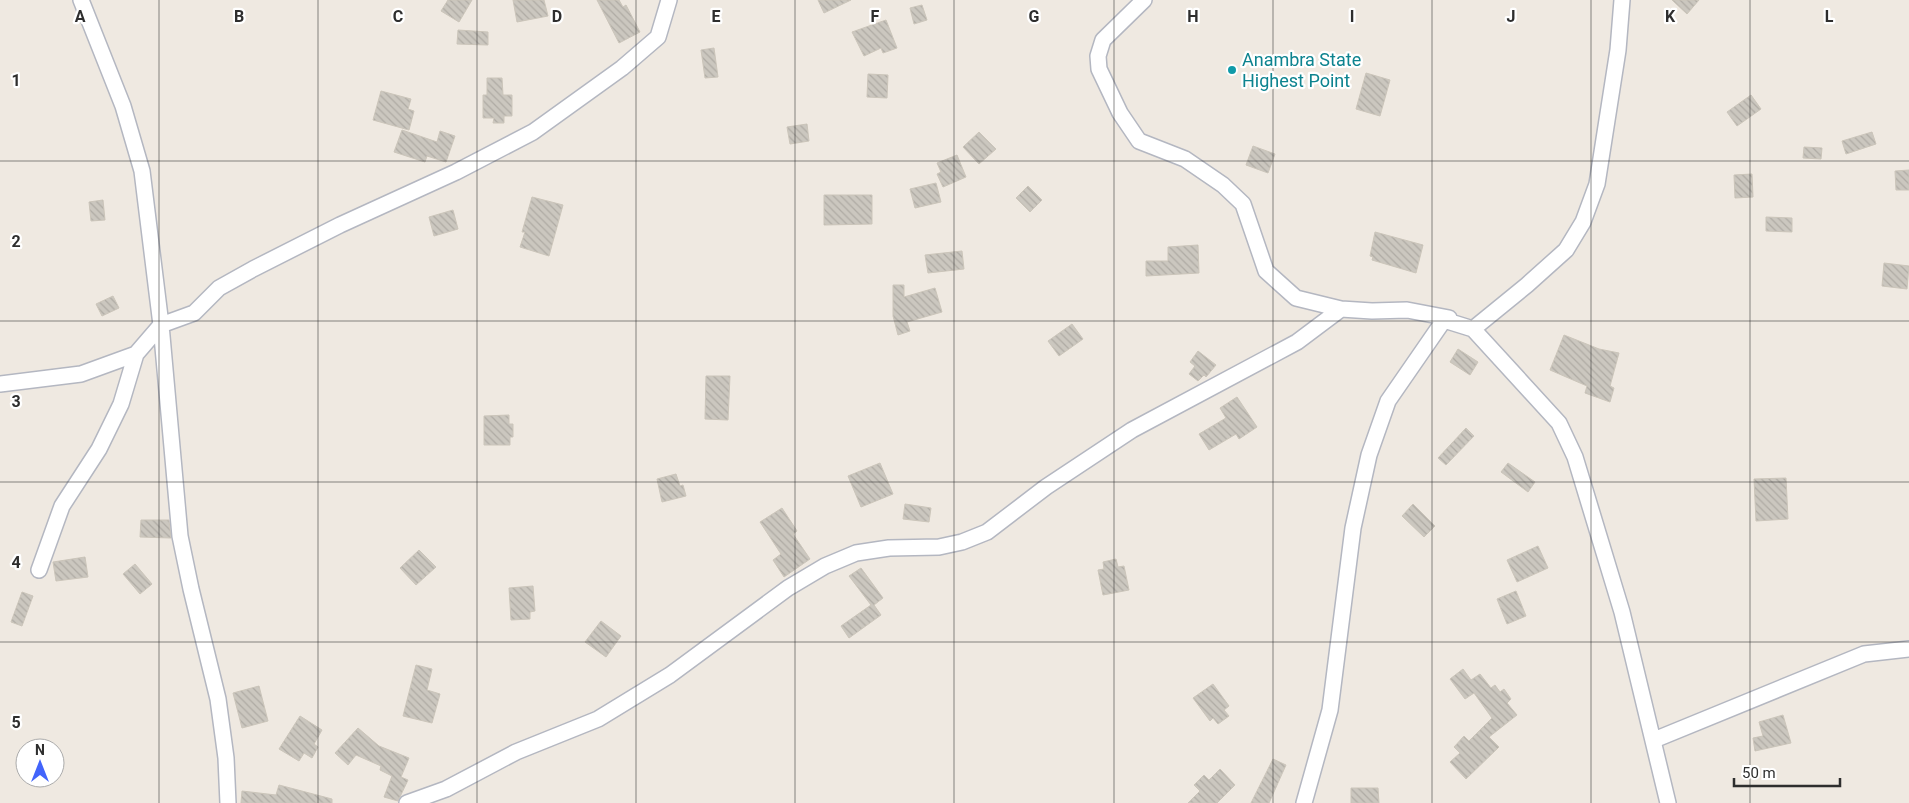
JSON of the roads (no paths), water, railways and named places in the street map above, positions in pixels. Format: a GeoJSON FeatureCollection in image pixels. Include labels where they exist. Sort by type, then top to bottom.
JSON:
{"type":"FeatureCollection","features":[{"type":"Feature","properties":{"kind":"street"},"geometry":{"type":"LineString","coordinates":[[81,0],[123,106],[142,171],[161,325],[180,536],[190,589],[218,699],[226,758],[228,803]]}},
{"type":"Feature","properties":{"kind":"street"},"geometry":{"type":"LineString","coordinates":[[1144,0],[1103,40],[1098,56],[1100,69],[1120,113],[1138,141],[1185,159],[1222,185],[1243,204],[1266,271],[1296,298],[1341,309],[1372,311],[1407,310],[1448,318],[1444,320],[1388,401],[1369,455],[1353,528],[1330,710],[1304,803]]}},
{"type":"Feature","properties":{"kind":"street"},"geometry":{"type":"LineString","coordinates":[[1473,329],[1566,250],[1583,222],[1597,184],[1618,50],[1622,0]]}},
{"type":"Feature","properties":{"kind":"street"},"geometry":{"type":"LineString","coordinates":[[39,570],[62,506],[99,449],[121,404],[136,354],[161,325],[194,313],[219,288],[253,269],[340,225],[456,172],[533,132],[622,68],[658,36],[665,4]]}},
{"type":"Feature","properties":{"kind":"street"},"geometry":{"type":"LineString","coordinates":[[407,803],[446,789],[516,752],[598,719],[670,674],[788,588],[825,566],[856,553],[889,548],[939,547],[962,542],[987,532],[1046,487],[1132,430],[1297,342],[1341,309]]}},
{"type":"Feature","properties":{"kind":"street"},"geometry":{"type":"LineString","coordinates":[[1444,320],[1473,329],[1559,423],[1575,457],[1622,612],[1668,803]]}},
{"type":"Feature","properties":{"kind":"street"},"geometry":{"type":"LineString","coordinates":[[0,384],[81,374],[136,354]]}},
{"type":"Feature","properties":{"kind":"street"},"geometry":{"type":"LineString","coordinates":[[1654,740],[1864,654],[1909,649]]}},
{"type":"Feature","properties":{"kind":"place","name":"Anambra State Highest Point"},"geometry":{"type":"Point","coordinates":[1232,70]}}]}
